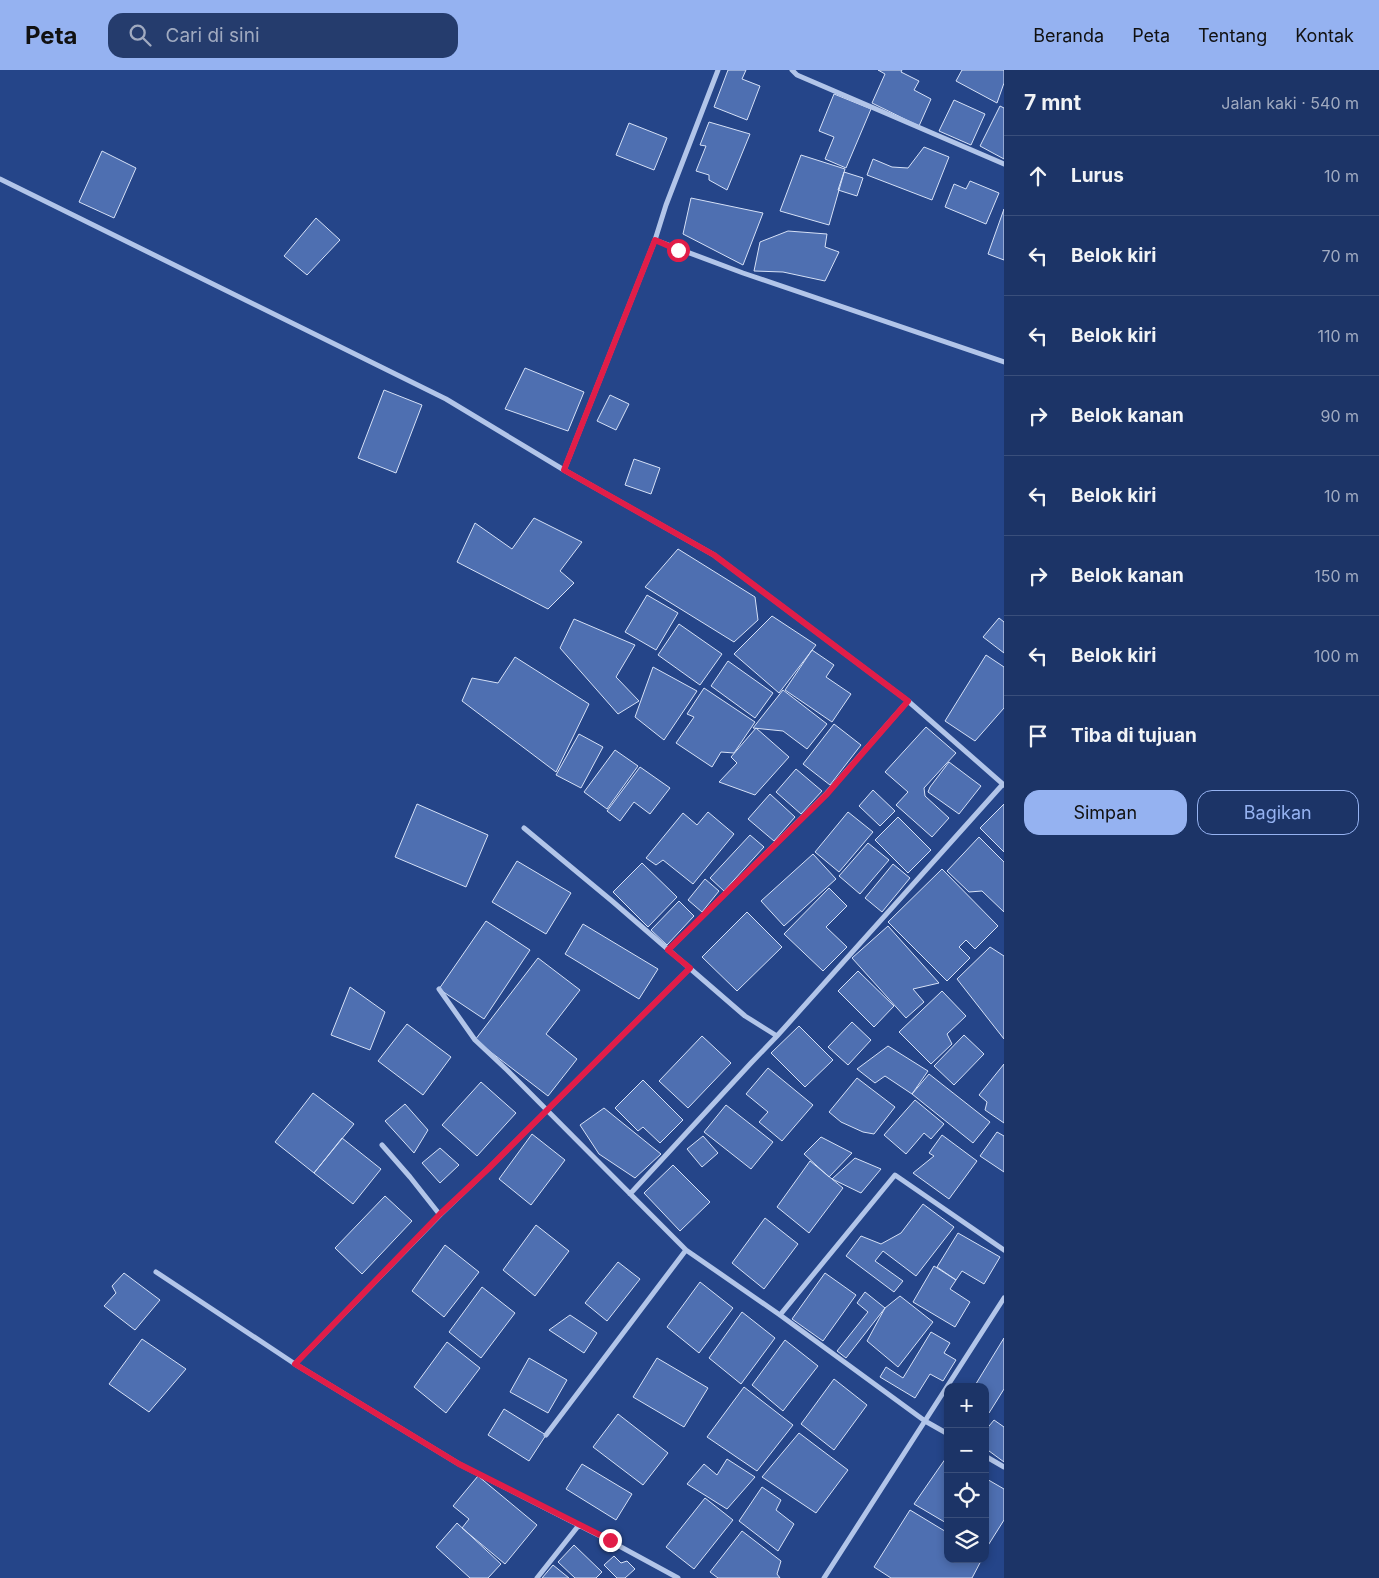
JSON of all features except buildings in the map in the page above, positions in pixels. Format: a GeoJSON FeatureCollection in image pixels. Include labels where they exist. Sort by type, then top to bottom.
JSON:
{"type":"FeatureCollection","features":[{"type":"Feature","properties":{"kind":"street"},"geometry":{"type":"LineString","coordinates":[[564,470],[655,240],[666,205],[718,70]]}},
{"type":"Feature","properties":{"kind":"street"},"geometry":{"type":"LineString","coordinates":[[792,70],[797,75],[1004,164]]}},
{"type":"Feature","properties":{"kind":"street"},"geometry":{"type":"LineString","coordinates":[[0,179],[446,399],[564,470],[714,555],[908,701],[1004,785],[777,1036],[630,1194]]}},
{"type":"Feature","properties":{"kind":"street"},"geometry":{"type":"LineString","coordinates":[[655,240],[743,273],[1004,362]]}},
{"type":"Feature","properties":{"kind":"street"},"geometry":{"type":"LineString","coordinates":[[668,950],[827,794],[908,701]]}},
{"type":"Feature","properties":{"kind":"street"},"geometry":{"type":"LineString","coordinates":[[524,828],[745,1016],[777,1036]]}},
{"type":"Feature","properties":{"kind":"street"},"geometry":{"type":"LineString","coordinates":[[295,1364],[440,1214],[489,1168],[690,968]]}},
{"type":"Feature","properties":{"kind":"street"},"geometry":{"type":"LineString","coordinates":[[439,989],[475,1040],[508,1070],[686,1250],[780,1314],[925,1421],[944,1432]]}},
{"type":"Feature","properties":{"kind":"street"},"geometry":{"type":"LineString","coordinates":[[382,1145],[440,1214]]}},
{"type":"Feature","properties":{"kind":"street"},"geometry":{"type":"LineString","coordinates":[[780,1314],[895,1175],[1004,1250]]}},
{"type":"Feature","properties":{"kind":"street"},"geometry":{"type":"LineString","coordinates":[[546,1435],[686,1250]]}},
{"type":"Feature","properties":{"kind":"street"},"geometry":{"type":"LineString","coordinates":[[156,1272],[295,1364],[459,1464],[678,1578]]}},
{"type":"Feature","properties":{"kind":"street"},"geometry":{"type":"LineString","coordinates":[[824,1578],[1004,1298]]}},
{"type":"Feature","properties":{"kind":"street"},"geometry":{"type":"LineString","coordinates":[[989,1458],[1004,1467]]}},
{"type":"Feature","properties":{"kind":"street"},"geometry":{"type":"LineString","coordinates":[[537,1578],[579,1525]]}},
{"type":"Feature","properties":{"kind":"route"},"geometry":{"type":"LineString","coordinates":[[610,1540],[459,1464],[295,1364],[440,1214],[489,1168],[690,968],[668,950],[827,794],[908,701],[714,555],[564,470],[655,240],[678,250]]}}]}
